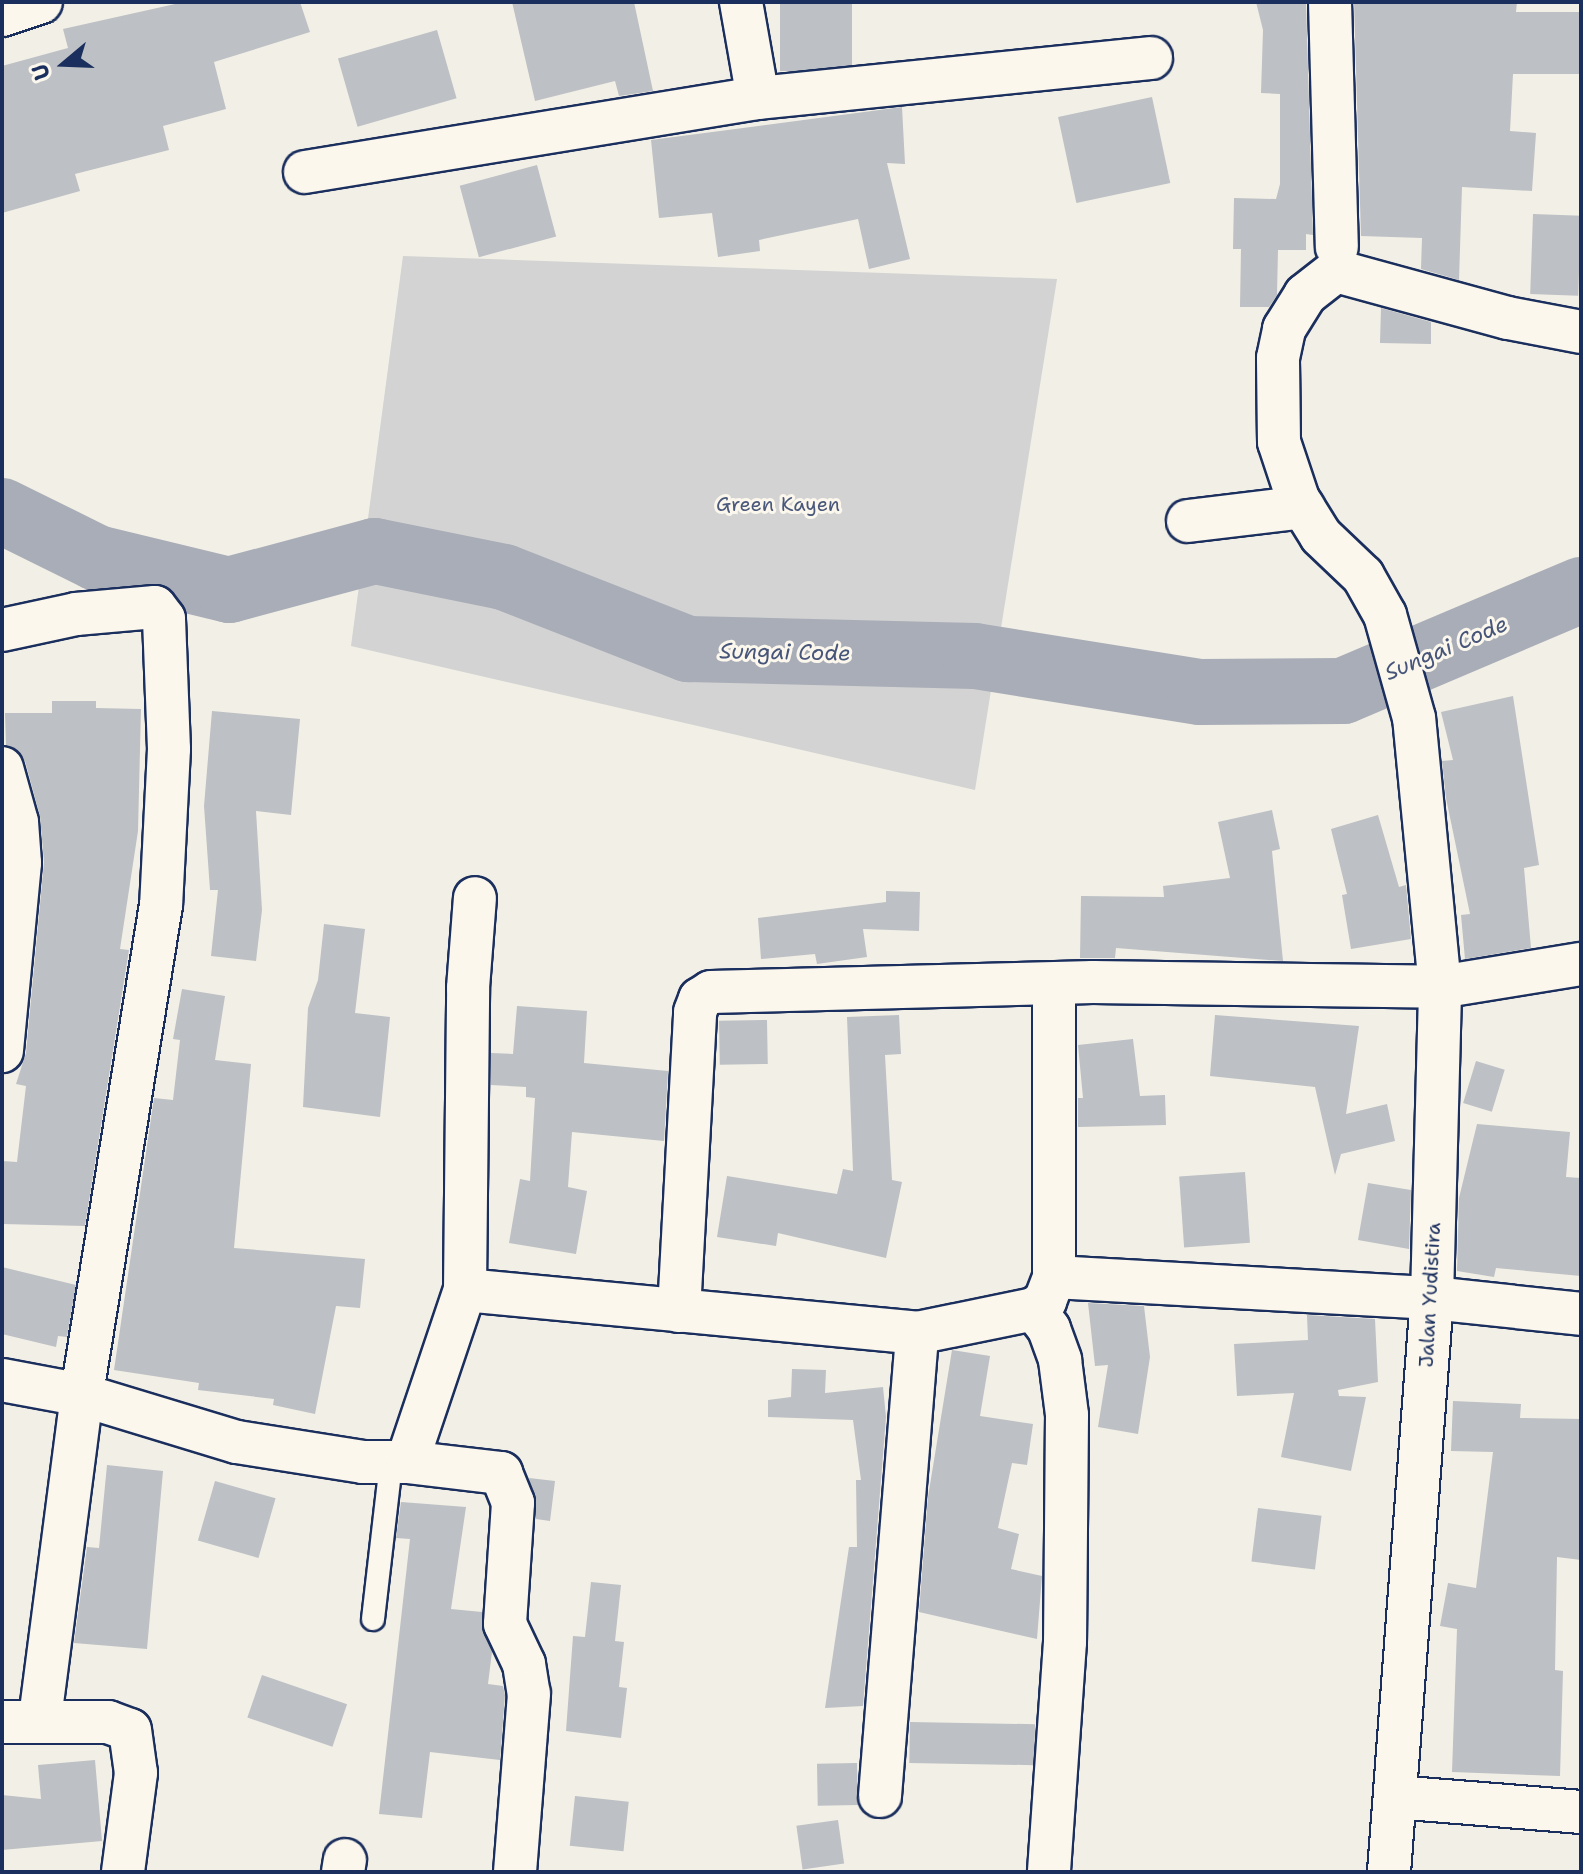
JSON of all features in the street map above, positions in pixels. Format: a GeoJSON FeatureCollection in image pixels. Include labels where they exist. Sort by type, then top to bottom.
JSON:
{"type":"FeatureCollection","features":[{"type":"Feature","properties":{"kind":"street"},"geometry":{"type":"LineString","coordinates":[[2,15],[41,2]]}},
{"type":"Feature","properties":{"kind":"street"},"geometry":{"type":"LineString","coordinates":[[741,2],[758,98]]}},
{"type":"Feature","properties":{"kind":"street"},"geometry":{"type":"LineString","coordinates":[[1330,2],[1337,247]]}},
{"type":"Feature","properties":{"kind":"street"},"geometry":{"type":"LineString","coordinates":[[305,172],[758,98],[1151,58]]}},
{"type":"Feature","properties":{"kind":"street","name":"Jalan Yudistira"},"geometry":{"type":"LineString","coordinates":[[1389,1872],[1432,1298],[1440,987],[1414,718],[1385,615],[1363,576],[1321,536],[1303,507],[1279,442],[1275,386],[1284,329],[1322,277],[1336,271],[1357,272],[1508,318],[1581,332]]}},
{"type":"Feature","properties":{"kind":"street"},"geometry":{"type":"LineString","coordinates":[[1188,521],[1303,507]]}},
{"type":"Feature","properties":{"kind":"street"},"geometry":{"type":"LineString","coordinates":[[2,630],[131,606],[151,605],[164,619],[169,749],[161,905],[82,1395],[21,1721],[108,1722],[130,1730],[136,1773],[123,1872]]}},
{"type":"Feature","properties":{"kind":"street"},"geometry":{"type":"LineString","coordinates":[[2,768],[17,822],[20,863],[2,1051]]}},
{"type":"Feature","properties":{"kind":"street"},"geometry":{"type":"LineString","coordinates":[[399,1463],[465,1290],[468,988],[475,898]]}},
{"type":"Feature","properties":{"kind":"street"},"geometry":{"type":"LineString","coordinates":[[679,1311],[700,999],[711,992],[1054,984],[1440,987],[1581,964]]}},
{"type":"Feature","properties":{"kind":"street"},"geometry":{"type":"LineString","coordinates":[[1049,1872],[1065,1642],[1067,1415],[1060,1360],[1049,1329],[1044,1293],[1054,984]]}},
{"type":"Feature","properties":{"kind":"street"},"geometry":{"type":"LineString","coordinates":[[465,1290],[917,1333],[1044,1293],[1432,1298],[1581,1314]]}},
{"type":"Feature","properties":{"kind":"street"},"geometry":{"type":"LineString","coordinates":[[880,1796],[917,1333]]}},
{"type":"Feature","properties":{"kind":"street"},"geometry":{"type":"LineString","coordinates":[[2,1380],[82,1395],[237,1442],[501,1473],[510,1494],[505,1624],[524,1664],[529,1694],[515,1872]]}},
{"type":"Feature","properties":{"kind":"street"},"geometry":{"type":"LineString","coordinates":[[1395,1797],[1581,1812]]}},
{"type":"Feature","properties":{"kind":"lane"},"geometry":{"type":"LineString","coordinates":[[373,1619],[399,1463]]}},
{"type":"Feature","properties":{"kind":"green space","name":"Green Kayen"},"geometry":{"type":"Polygon","coordinates":[[[403,256],[1057,279],[975,790],[351,646],[403,256]]]}},
{"type":"Feature","properties":{"kind":"building"},"geometry":{"type":"Polygon","coordinates":[[[184,2],[300,2],[310,32],[214,62],[226,109],[163,126],[169,150],[75,174],[80,191],[2,213],[2,66],[68,48],[63,29],[184,2]]]}},
{"type":"Feature","properties":{"kind":"building"},"geometry":{"type":"Polygon","coordinates":[[[512,2],[634,2],[653,91],[619,96],[615,81],[535,101],[512,2]]]}},
{"type":"Feature","properties":{"kind":"building"},"geometry":{"type":"Polygon","coordinates":[[[780,2],[852,2],[852,71],[780,71],[780,2]]]}},
{"type":"Feature","properties":{"kind":"building"},"geometry":{"type":"Polygon","coordinates":[[[1256,2],[1306,2],[1313,235],[1306,234],[1306,250],[1278,250],[1277,295],[1269,307],[1240,307],[1241,249],[1233,249],[1234,198],[1276,199],[1280,184],[1280,94],[1261,93],[1263,30],[1256,2]]]}},
{"type":"Feature","properties":{"kind":"building"},"geometry":{"type":"Polygon","coordinates":[[[1354,2],[1517,2],[1516,12],[1581,12],[1581,74],[1513,74],[1510,131],[1536,133],[1532,191],[1462,187],[1459,280],[1421,269],[1422,238],[1361,236],[1354,2]]]}},
{"type":"Feature","properties":{"kind":"building"},"geometry":{"type":"Polygon","coordinates":[[[437,30],[457,98],[358,127],[338,58],[437,30]]]}},
{"type":"Feature","properties":{"kind":"building"},"geometry":{"type":"Polygon","coordinates":[[[1152,97],[1170,183],[1076,203],[1058,117],[1152,97]]]}},
{"type":"Feature","properties":{"kind":"building"},"geometry":{"type":"Polygon","coordinates":[[[902,107],[905,164],[887,163],[910,259],[869,269],[858,219],[759,240],[760,251],[718,257],[712,213],[659,218],[651,140],[902,107]]]}},
{"type":"Feature","properties":{"kind":"building"},"geometry":{"type":"Polygon","coordinates":[[[537,165],[556,236],[479,257],[460,186],[537,165]]]}},
{"type":"Feature","properties":{"kind":"building"},"geometry":{"type":"Polygon","coordinates":[[[1533,214],[1581,216],[1578,296],[1530,294],[1533,214]]]}},
{"type":"Feature","properties":{"kind":"building"},"geometry":{"type":"Polygon","coordinates":[[[1381,308],[1431,322],[1431,344],[1380,343],[1381,308]]]}},
{"type":"Feature","properties":{"kind":"building"},"geometry":{"type":"Polygon","coordinates":[[[1513,696],[1539,865],[1524,868],[1531,948],[1465,959],[1461,915],[1470,914],[1446,798],[1442,761],[1453,760],[1441,712],[1513,696]]]}},
{"type":"Feature","properties":{"kind":"building"},"geometry":{"type":"Polygon","coordinates":[[[52,701],[96,701],[96,708],[141,709],[138,831],[120,949],[129,950],[85,1226],[2,1224],[2,1161],[17,1162],[26,1086],[16,1084],[26,1053],[44,862],[40,816],[25,761],[6,745],[5,713],[52,713],[52,701]]]}},
{"type":"Feature","properties":{"kind":"building"},"geometry":{"type":"Polygon","coordinates":[[[212,711],[300,719],[291,815],[256,811],[262,910],[256,961],[211,956],[218,890],[210,890],[204,806],[212,711]]]}},
{"type":"Feature","properties":{"kind":"building"},"geometry":{"type":"Polygon","coordinates":[[[1272,810],[1280,849],[1272,851],[1283,961],[1116,948],[1115,958],[1080,958],[1081,896],[1164,897],[1163,886],[1230,878],[1218,822],[1272,810]]]}},
{"type":"Feature","properties":{"kind":"building"},"geometry":{"type":"Polygon","coordinates":[[[1378,815],[1399,887],[1406,885],[1411,939],[1351,949],[1342,895],[1347,894],[1331,829],[1378,815]]]}},
{"type":"Feature","properties":{"kind":"building"},"geometry":{"type":"Polygon","coordinates":[[[886,891],[920,892],[919,931],[863,929],[867,957],[817,964],[815,954],[761,959],[758,918],[886,902],[886,891]]]}},
{"type":"Feature","properties":{"kind":"building"},"geometry":{"type":"Polygon","coordinates":[[[324,924],[365,929],[355,1013],[390,1017],[380,1117],[303,1107],[308,1008],[318,980],[324,924]]]}},
{"type":"Feature","properties":{"kind":"building"},"geometry":{"type":"Polygon","coordinates":[[[182,989],[225,996],[215,1060],[251,1064],[234,1248],[365,1259],[360,1308],[336,1306],[315,1414],[273,1405],[274,1399],[198,1390],[199,1383],[114,1370],[154,1098],[173,1100],[180,1040],[173,1039],[182,989]]]}},
{"type":"Feature","properties":{"kind":"building"},"geometry":{"type":"Polygon","coordinates":[[[517,1006],[587,1011],[584,1063],[668,1071],[664,1141],[572,1132],[568,1187],[587,1191],[576,1254],[509,1243],[520,1179],[530,1181],[535,1098],[526,1097],[526,1087],[491,1085],[491,1053],[513,1054],[517,1006]]]}},
{"type":"Feature","properties":{"kind":"building"},"geometry":{"type":"Polygon","coordinates":[[[899,1015],[901,1054],[885,1055],[892,1180],[902,1182],[886,1258],[778,1233],[776,1246],[717,1237],[727,1176],[837,1194],[843,1169],[853,1171],[847,1017],[899,1015]]]}},
{"type":"Feature","properties":{"kind":"building"},"geometry":{"type":"Polygon","coordinates":[[[1215,1015],[1359,1026],[1346,1114],[1387,1104],[1395,1141],[1341,1154],[1335,1175],[1315,1087],[1210,1076],[1215,1015]]]}},
{"type":"Feature","properties":{"kind":"building"},"geometry":{"type":"Polygon","coordinates":[[[767,1020],[768,1064],[720,1065],[719,1021],[767,1020]]]}},
{"type":"Feature","properties":{"kind":"building"},"geometry":{"type":"Polygon","coordinates":[[[1133,1039],[1140,1096],[1165,1095],[1166,1125],[1078,1127],[1078,1098],[1083,1098],[1078,1045],[1133,1039]]]}},
{"type":"Feature","properties":{"kind":"building"},"geometry":{"type":"Polygon","coordinates":[[[1476,1061],[1505,1070],[1492,1112],[1463,1103],[1476,1061]]]}},
{"type":"Feature","properties":{"kind":"building"},"geometry":{"type":"Polygon","coordinates":[[[1477,1124],[1570,1132],[1566,1177],[1581,1178],[1581,1276],[1496,1268],[1494,1277],[1457,1271],[1459,1198],[1477,1124]]]}},
{"type":"Feature","properties":{"kind":"building"},"geometry":{"type":"Polygon","coordinates":[[[1245,1172],[1250,1243],[1184,1247],[1179,1177],[1245,1172]]]}},
{"type":"Feature","properties":{"kind":"building"},"geometry":{"type":"Polygon","coordinates":[[[1368,1183],[1411,1190],[1409,1249],[1358,1240],[1368,1183]]]}},
{"type":"Feature","properties":{"kind":"building"},"geometry":{"type":"Polygon","coordinates":[[[2,1267],[76,1285],[67,1337],[58,1336],[56,1347],[2,1334],[2,1267]]]}},
{"type":"Feature","properties":{"kind":"building"},"geometry":{"type":"Polygon","coordinates":[[[1088,1303],[1144,1306],[1150,1357],[1138,1434],[1098,1427],[1108,1365],[1095,1366],[1088,1303]]]}},
{"type":"Feature","properties":{"kind":"building"},"geometry":{"type":"Polygon","coordinates":[[[1307,1315],[1375,1319],[1378,1382],[1338,1390],[1339,1396],[1366,1397],[1351,1471],[1281,1457],[1294,1393],[1237,1396],[1234,1344],[1308,1340],[1307,1315]]]}},
{"type":"Feature","properties":{"kind":"building"},"geometry":{"type":"Polygon","coordinates":[[[952,1350],[990,1356],[980,1416],[1033,1424],[1027,1465],[1012,1463],[998,1528],[1019,1534],[1011,1569],[1042,1576],[1037,1639],[919,1612],[928,1497],[952,1350]]]}},
{"type":"Feature","properties":{"kind":"building"},"geometry":{"type":"Polygon","coordinates":[[[792,1369],[826,1370],[825,1393],[883,1387],[886,1417],[863,1706],[825,1708],[849,1547],[857,1547],[856,1480],[861,1480],[853,1420],[768,1417],[768,1400],[791,1397],[792,1369]]]}},
{"type":"Feature","properties":{"kind":"building"},"geometry":{"type":"Polygon","coordinates":[[[1453,1401],[1521,1404],[1520,1418],[1581,1419],[1581,1560],[1557,1557],[1555,1670],[1563,1671],[1560,1776],[1452,1772],[1457,1629],[1440,1626],[1448,1583],[1476,1588],[1493,1452],[1451,1451],[1453,1401]]]}},
{"type":"Feature","properties":{"kind":"building"},"geometry":{"type":"Polygon","coordinates":[[[107,1465],[163,1471],[147,1649],[74,1643],[87,1547],[99,1548],[107,1465]]]}},
{"type":"Feature","properties":{"kind":"building"},"geometry":{"type":"Polygon","coordinates":[[[529,1478],[555,1481],[550,1521],[536,1519],[529,1478]]]}},
{"type":"Feature","properties":{"kind":"building"},"geometry":{"type":"Polygon","coordinates":[[[215,1481],[276,1498],[258,1558],[198,1541],[215,1481]]]}},
{"type":"Feature","properties":{"kind":"building"},"geometry":{"type":"Polygon","coordinates":[[[401,1502],[466,1507],[451,1609],[482,1612],[492,1652],[488,1684],[503,1686],[505,1695],[500,1760],[430,1752],[422,1818],[379,1814],[410,1539],[396,1538],[401,1502]]]}},
{"type":"Feature","properties":{"kind":"building"},"geometry":{"type":"Polygon","coordinates":[[[1258,1508],[1322,1516],[1315,1569],[1251,1562],[1258,1508]]]}},
{"type":"Feature","properties":{"kind":"building"},"geometry":{"type":"Polygon","coordinates":[[[591,1582],[621,1585],[615,1641],[624,1642],[619,1687],[627,1688],[621,1738],[566,1731],[573,1636],[585,1637],[591,1582]]]}},
{"type":"Feature","properties":{"kind":"building"},"geometry":{"type":"Polygon","coordinates":[[[262,1675],[347,1704],[332,1747],[247,1718],[262,1675]]]}},
{"type":"Feature","properties":{"kind":"building"},"geometry":{"type":"Polygon","coordinates":[[[910,1722],[1035,1724],[1034,1765],[909,1763],[910,1722]]]}},
{"type":"Feature","properties":{"kind":"building"},"geometry":{"type":"Polygon","coordinates":[[[95,1760],[102,1841],[2,1850],[2,1795],[41,1799],[38,1765],[95,1760]]]}},
{"type":"Feature","properties":{"kind":"building"},"geometry":{"type":"Polygon","coordinates":[[[857,1763],[858,1805],[818,1806],[817,1764],[857,1763]]]}},
{"type":"Feature","properties":{"kind":"building"},"geometry":{"type":"Polygon","coordinates":[[[575,1796],[629,1802],[623,1851],[570,1846],[575,1796]]]}},
{"type":"Feature","properties":{"kind":"building"},"geometry":{"type":"Polygon","coordinates":[[[838,1820],[844,1864],[803,1869],[796,1826],[838,1820]]]}},
{"type":"Feature","properties":{"kind":"waterway","name":"Sungai Code"},"geometry":{"type":"LineString","coordinates":[[2,511],[97,558],[229,590],[375,551],[504,577],[688,649],[975,656],[1200,692],[1343,691],[1581,590]]}}]}
